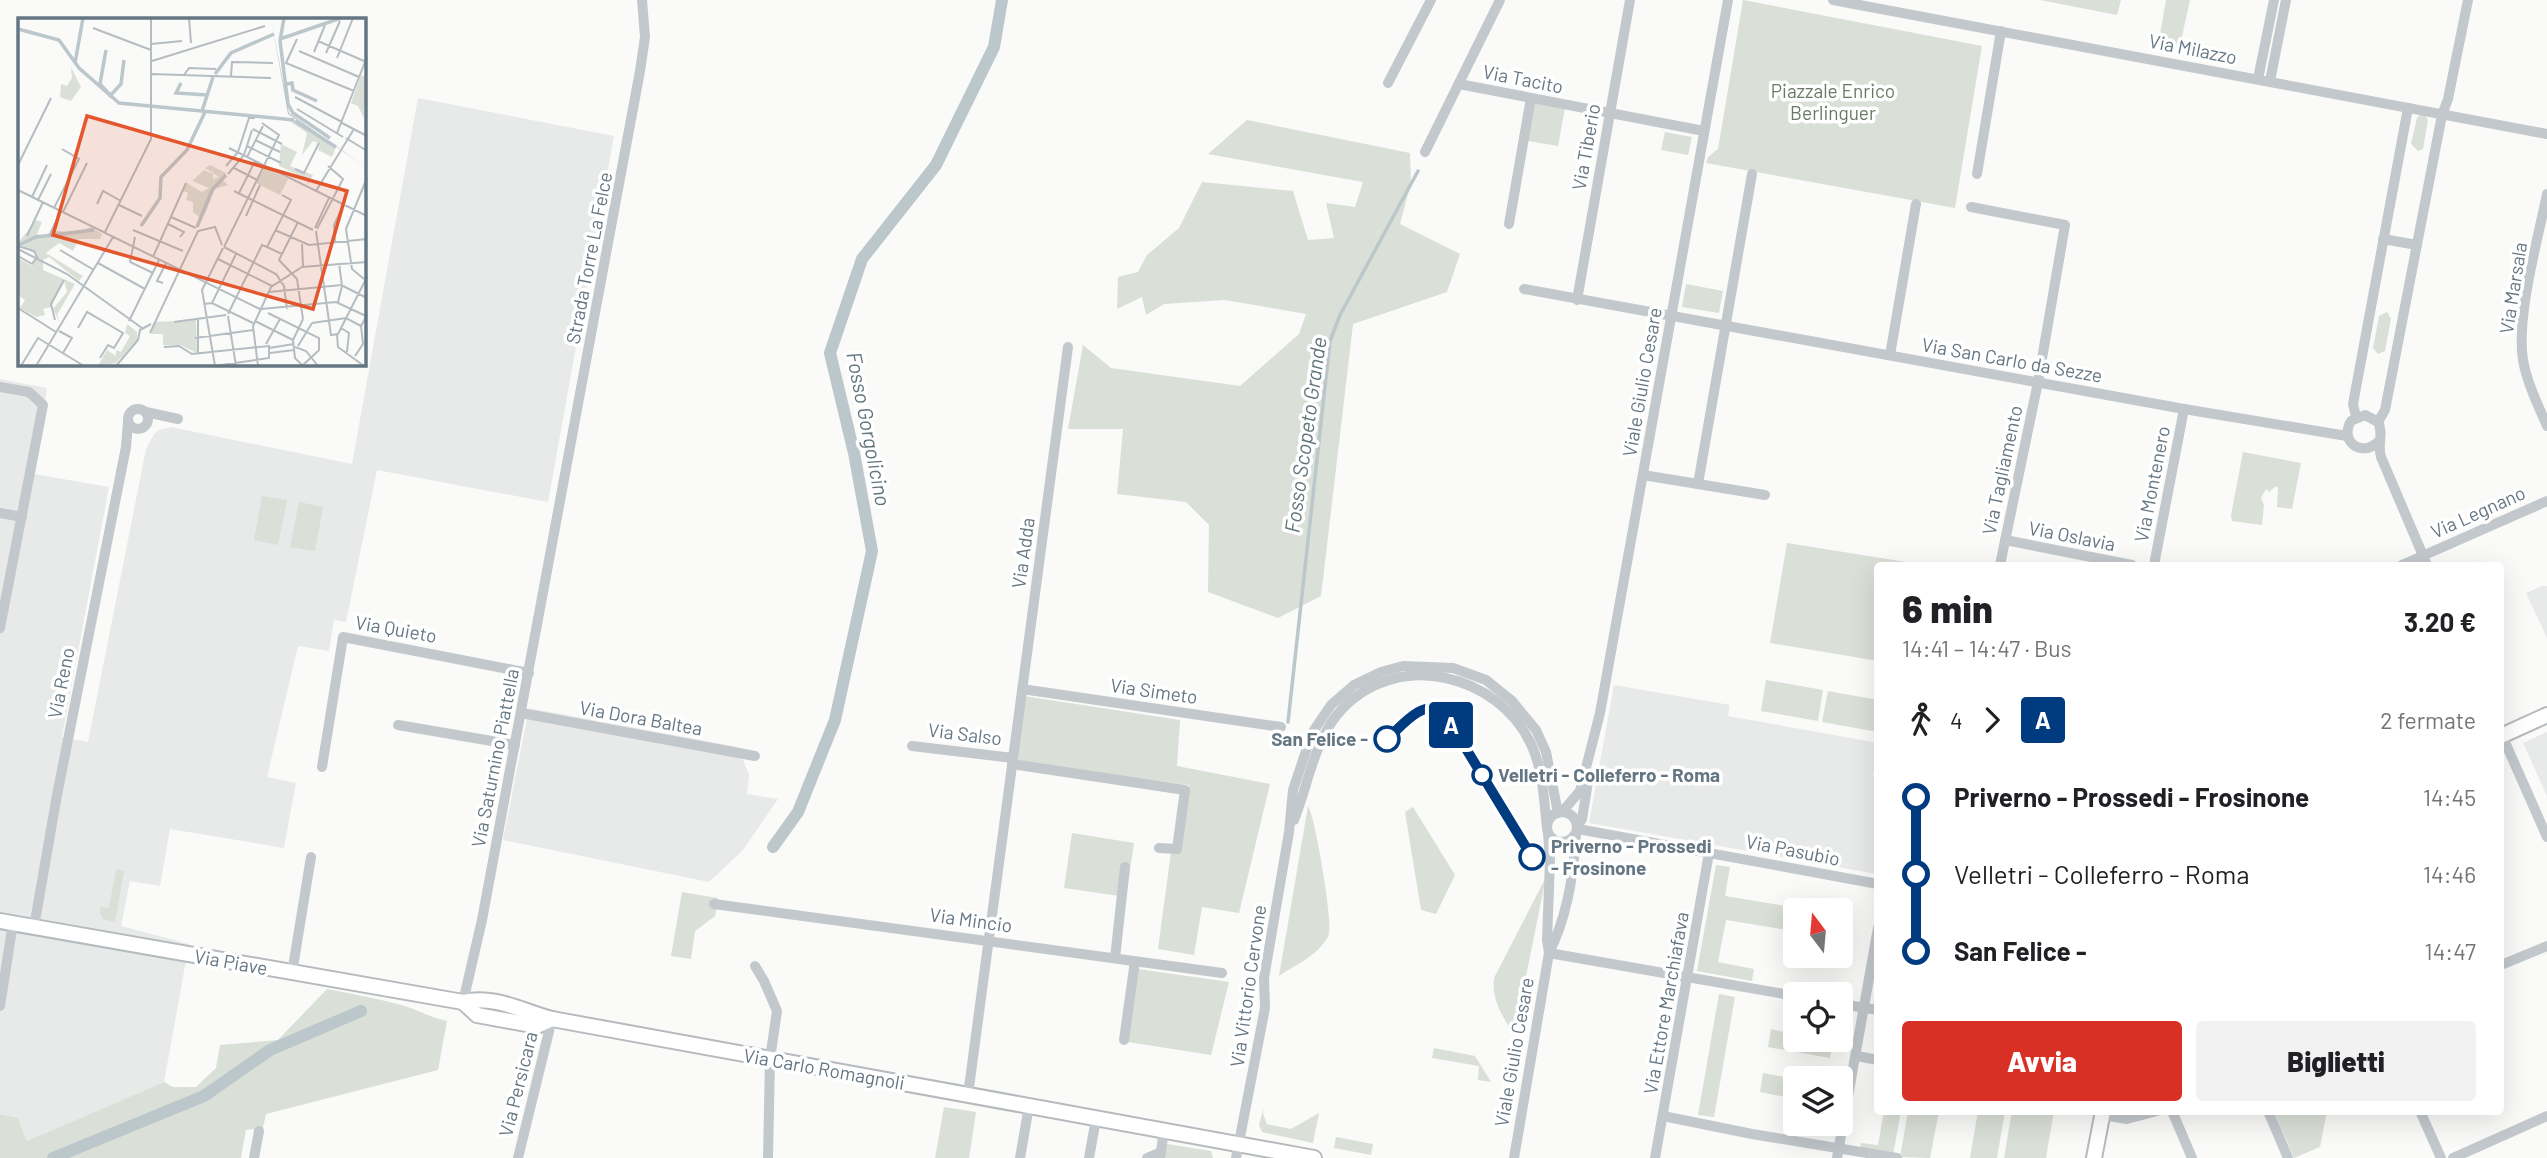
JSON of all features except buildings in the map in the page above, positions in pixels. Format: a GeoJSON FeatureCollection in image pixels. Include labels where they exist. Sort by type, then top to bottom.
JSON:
{"type":"FeatureCollection","features":[{"type":"Feature","properties":{"kind":"main road"},"geometry":{"type":"LineString","coordinates":[[2504,734],[2547,715]]}},
{"type":"Feature","properties":{"kind":"main road","name":"Via Piave"},"geometry":{"type":"LineString","coordinates":[[7,922],[463,1002],[477,1015],[537,1026],[552,1019]]}},
{"type":"Feature","properties":{"kind":"main road","name":"Via Carlo Romagnoli"},"geometry":{"type":"LineString","coordinates":[[552,1019],[1164,1131],[1237,1151],[1314,1158]]}},
{"type":"Feature","properties":{"kind":"main road"},"geometry":{"type":"LineString","coordinates":[[2094,1158],[2102,1115]]}},
{"type":"Feature","properties":{"kind":"street","name":"Strada Torre La Felce"},"geometry":{"type":"LineString","coordinates":[[556,521],[640,72],[645,37],[642,0]]}},
{"type":"Feature","properties":{"kind":"street"},"geometry":{"type":"LineString","coordinates":[[1388,83],[1431,0]]}},
{"type":"Feature","properties":{"kind":"street"},"geometry":{"type":"LineString","coordinates":[[1425,152],[1500,0]]}},
{"type":"Feature","properties":{"kind":"street","name":"Via Tiberio"},"geometry":{"type":"LineString","coordinates":[[1577,300],[1630,0]]}},
{"type":"Feature","properties":{"kind":"street","name":"Viale Giulio Cesare"},"geometry":{"type":"LineString","coordinates":[[1560,812],[1580,791],[1600,713],[1728,0]]}},
{"type":"Feature","properties":{"kind":"street","name":"Via Milazzo"},"geometry":{"type":"LineString","coordinates":[[1833,0],[2547,134]]}},
{"type":"Feature","properties":{"kind":"street"},"geometry":{"type":"LineString","coordinates":[[2264,80],[2274,0]]}},
{"type":"Feature","properties":{"kind":"street"},"geometry":{"type":"LineString","coordinates":[[2264,80],[2286,0]]}},
{"type":"Feature","properties":{"kind":"street"},"geometry":{"type":"LineString","coordinates":[[2378,422],[2385,410],[2442,115],[2448,99],[2468,0]]}},
{"type":"Feature","properties":{"kind":"street"},"geometry":{"type":"LineString","coordinates":[[1977,174],[2001,31]]}},
{"type":"Feature","properties":{"kind":"street","name":"Via Tacito"},"geometry":{"type":"LineString","coordinates":[[1458,84],[1704,131]]}},
{"type":"Feature","properties":{"kind":"street"},"geometry":{"type":"LineString","coordinates":[[1508,224],[1531,98]]}},
{"type":"Feature","properties":{"kind":"street"},"geometry":{"type":"LineString","coordinates":[[2356,417],[2353,404],[2407,108]]}},
{"type":"Feature","properties":{"kind":"street"},"geometry":{"type":"LineString","coordinates":[[1699,484],[1752,174]]}},
{"type":"Feature","properties":{"kind":"street","name":"Via Marsala"},"geometry":{"type":"LineString","coordinates":[[2547,194],[2521,340],[2529,382],[2547,426]]}},
{"type":"Feature","properties":{"kind":"street"},"geometry":{"type":"LineString","coordinates":[[1890,355],[1916,204]]}},
{"type":"Feature","properties":{"kind":"street","name":"Via Tagliamento"},"geometry":{"type":"LineString","coordinates":[[1971,207],[2065,225],[2038,382],[2001,562]]}},
{"type":"Feature","properties":{"kind":"street"},"geometry":{"type":"LineString","coordinates":[[2383,239],[2417,245]]}},
{"type":"Feature","properties":{"kind":"street","name":"Via San Carlo da Sezze"},"geometry":{"type":"LineString","coordinates":[[1524,289],[2347,436]]}},
{"type":"Feature","properties":{"kind":"street","name":"Via Adda"},"geometry":{"type":"LineString","coordinates":[[968,1095],[1068,347]]}},
{"type":"Feature","properties":{"kind":"street"},"geometry":{"type":"LineString","coordinates":[[0,387],[29,392],[43,405],[0,628]]}},
{"type":"Feature","properties":{"kind":"street"},"geometry":{"type":"LineString","coordinates":[[146,412],[148,418],[144,427],[132,427],[128,422],[129,415],[140,409],[178,419]]}},
{"type":"Feature","properties":{"kind":"street","name":"Via Montenero"},"geometry":{"type":"LineString","coordinates":[[2155,562],[2185,409]]}},
{"type":"Feature","properties":{"kind":"street"},"geometry":{"type":"LineString","coordinates":[[2378,442],[2369,449],[2358,448],[2349,442],[2348,425],[2356,417],[2365,415],[2378,422],[2381,432],[2378,442],[2381,457],[2425,561]]}},
{"type":"Feature","properties":{"kind":"street","name":"Via Reno"},"geometry":{"type":"LineString","coordinates":[[126,447],[144,427],[164,417]]}},
{"type":"Feature","properties":{"kind":"street","name":"Via Reno"},"geometry":{"type":"LineString","coordinates":[[34,927],[57,795],[126,447],[128,422]]}},
{"type":"Feature","properties":{"kind":"street"},"geometry":{"type":"LineString","coordinates":[[1643,475],[1765,495]]}},
{"type":"Feature","properties":{"kind":"street","name":"Via Legnano"},"geometry":{"type":"LineString","coordinates":[[2425,561],[2547,501]]}},
{"type":"Feature","properties":{"kind":"street"},"geometry":{"type":"LineString","coordinates":[[0,513],[22,517]]}},
{"type":"Feature","properties":{"kind":"street","name":"Via Saturnino Piattella"},"geometry":{"type":"LineString","coordinates":[[463,1002],[482,920],[556,521]]}},
{"type":"Feature","properties":{"kind":"street","name":"Via Oslavia"},"geometry":{"type":"LineString","coordinates":[[2005,540],[2117,562]]}},
{"type":"Feature","properties":{"kind":"street","name":"Via Quieto"},"geometry":{"type":"LineString","coordinates":[[322,767],[343,637],[529,673]]}},
{"type":"Feature","properties":{"kind":"street","name":"Via Vittorio Cervone"},"geometry":{"type":"LineString","coordinates":[[1237,1151],[1265,1008],[1264,978],[1289,832],[1293,790],[1312,733],[1327,711],[1354,685],[1381,672],[1413,665],[1464,671],[1486,680],[1513,701],[1530,721],[1546,752],[1560,812]]}},
{"type":"Feature","properties":{"kind":"street","name":"Via Vittorio Cervone"},"geometry":{"type":"LineString","coordinates":[[1289,832],[1306,789],[1316,753],[1332,721],[1342,709],[1366,690],[1380,684],[1409,676],[1425,675],[1459,680],[1477,687],[1516,720],[1532,746],[1537,762],[1548,830]]}},
{"type":"Feature","properties":{"kind":"street","name":"Via Simeto"},"geometry":{"type":"LineString","coordinates":[[1022,689],[1281,727]]}},
{"type":"Feature","properties":{"kind":"street","name":"Via Dora Baltea"},"geometry":{"type":"LineString","coordinates":[[521,713],[755,756]]}},
{"type":"Feature","properties":{"kind":"street"},"geometry":{"type":"LineString","coordinates":[[398,725],[515,745]]}},
{"type":"Feature","properties":{"kind":"street"},"geometry":{"type":"LineString","coordinates":[[2504,742],[2547,836]]}},
{"type":"Feature","properties":{"kind":"street","name":"Via Salso"},"geometry":{"type":"LineString","coordinates":[[912,746],[1013,761]]}},
{"type":"Feature","properties":{"kind":"street"},"geometry":{"type":"LineString","coordinates":[[1013,761],[1185,790],[1177,849],[1159,848]]}},
{"type":"Feature","properties":{"kind":"street","name":"Viale Giulio Cesare"},"geometry":{"type":"LineString","coordinates":[[1514,1158],[1549,953],[1571,884],[1577,829],[1582,819],[1588,782],[1587,769]]}},
{"type":"Feature","properties":{"kind":"street"},"geometry":{"type":"LineString","coordinates":[[1560,812],[1573,817],[1577,829],[1564,842],[1555,841],[1548,830],[1550,818],[1560,812]]}},
{"type":"Feature","properties":{"kind":"street","name":"Via Pasubio"},"geometry":{"type":"LineString","coordinates":[[1577,829],[1874,883]]}},
{"type":"Feature","properties":{"kind":"street","name":"Viale Giulio Cesare"},"geometry":{"type":"LineString","coordinates":[[1548,830],[1549,953]]}},
{"type":"Feature","properties":{"kind":"street","name":"Via Ettore Marchiafava"},"geometry":{"type":"LineString","coordinates":[[1656,1158],[1709,853]]}},
{"type":"Feature","properties":{"kind":"street"},"geometry":{"type":"LineString","coordinates":[[292,973],[311,857]]}},
{"type":"Feature","properties":{"kind":"street"},"geometry":{"type":"LineString","coordinates":[[1115,958],[1125,867]]}},
{"type":"Feature","properties":{"kind":"street","name":"Via Mincio"},"geometry":{"type":"LineString","coordinates":[[714,904],[1222,972]]}},
{"type":"Feature","properties":{"kind":"street"},"geometry":{"type":"LineString","coordinates":[[0,1006],[7,922]]}},
{"type":"Feature","properties":{"kind":"street"},"geometry":{"type":"LineString","coordinates":[[2504,964],[2547,946]]}},
{"type":"Feature","properties":{"kind":"street"},"geometry":{"type":"LineString","coordinates":[[1549,953],[1783,994]]}},
{"type":"Feature","properties":{"kind":"street"},"geometry":{"type":"LineString","coordinates":[[1838,1152],[1874,955]]}},
{"type":"Feature","properties":{"kind":"street"},"geometry":{"type":"LineString","coordinates":[[1124,1040],[1135,961]]}},
{"type":"Feature","properties":{"kind":"street"},"geometry":{"type":"LineString","coordinates":[[755,966],[777,1011],[770,1059],[768,1158]]}},
{"type":"Feature","properties":{"kind":"street"},"geometry":{"type":"LineString","coordinates":[[1853,1006],[1874,1009]]}},
{"type":"Feature","properties":{"kind":"street","name":"Via Persicara"},"geometry":{"type":"LineString","coordinates":[[518,1158],[552,1019]]}},
{"type":"Feature","properties":{"kind":"street"},"geometry":{"type":"LineString","coordinates":[[1857,1056],[1874,1059]]}},
{"type":"Feature","properties":{"kind":"street"},"geometry":{"type":"LineString","coordinates":[[1020,1158],[1029,1106]]}},
{"type":"Feature","properties":{"kind":"street"},"geometry":{"type":"LineString","coordinates":[[2110,1115],[2127,1119],[2142,1115]]}},
{"type":"Feature","properties":{"kind":"street"},"geometry":{"type":"LineString","coordinates":[[2174,1115],[2192,1158]]}},
{"type":"Feature","properties":{"kind":"street"},"geometry":{"type":"LineString","coordinates":[[2270,1115],[2288,1158]]}},
{"type":"Feature","properties":{"kind":"street"},"geometry":{"type":"LineString","coordinates":[[2422,1115],[2441,1158]]}},
{"type":"Feature","properties":{"kind":"street"},"geometry":{"type":"LineString","coordinates":[[1663,1116],[1838,1152],[1897,1158]]}},
{"type":"Feature","properties":{"kind":"street"},"geometry":{"type":"LineString","coordinates":[[2453,1158],[2547,1116]]}},
{"type":"Feature","properties":{"kind":"street"},"geometry":{"type":"LineString","coordinates":[[1089,1158],[1096,1119]]}},
{"type":"Feature","properties":{"kind":"street"},"geometry":{"type":"LineString","coordinates":[[254,1158],[259,1131]]}},
{"type":"Feature","properties":{"kind":"street"},"geometry":{"type":"LineString","coordinates":[[1147,1158],[1160,1155],[1164,1131]]}},
{"type":"Feature","properties":{"kind":"shaded area"},"geometry":{"type":"Polygon","coordinates":[[[418,98],[614,136],[548,502],[377,470],[346,622],[334,620],[329,651],[298,646],[267,777],[296,783],[284,848],[170,829],[160,886],[130,881],[121,926],[189,944],[164,1082],[27,1141],[18,1118],[0,1114],[0,379],[47,388],[34,474],[109,487],[62,737],[88,742],[146,449],[154,434],[171,427],[352,464],[418,98]]]}},
{"type":"Feature","properties":{"kind":"shaded area"},"geometry":{"type":"Polygon","coordinates":[[[2547,586],[2547,638],[2526,593],[2547,586]]]}},
{"type":"Feature","properties":{"kind":"shaded area"},"geometry":{"type":"Polygon","coordinates":[[[1614,685],[1730,705],[1728,716],[1874,742],[1874,873],[1589,823],[1614,685]]]}},
{"type":"Feature","properties":{"kind":"shaded area"},"geometry":{"type":"Polygon","coordinates":[[[529,708],[738,747],[749,775],[747,794],[778,799],[743,850],[709,882],[503,840],[529,708]]]}},
{"type":"Feature","properties":{"kind":"shaded area"},"geometry":{"type":"Polygon","coordinates":[[[2547,732],[2547,796],[2523,743],[2547,732]]]}},
{"type":"Feature","properties":{"kind":"green space","name":"Piazzale Enrico Berlinguer"},"geometry":{"type":"Polygon","coordinates":[[[1743,0],[1982,46],[1955,208],[1706,163],[1708,157],[1718,149],[1743,0]]]}},
{"type":"Feature","properties":{"kind":"green space"},"geometry":{"type":"Polygon","coordinates":[[[2040,0],[2121,0],[2117,15],[2040,0]]]}},
{"type":"Feature","properties":{"kind":"green space"},"geometry":{"type":"Polygon","coordinates":[[[2166,0],[2190,0],[2179,50],[2158,46],[2166,0]]]}},
{"type":"Feature","properties":{"kind":"green space"},"geometry":{"type":"Polygon","coordinates":[[[1535,103],[1565,108],[1558,146],[1528,141],[1535,103]]]}},
{"type":"Feature","properties":{"kind":"green space"},"geometry":{"type":"Polygon","coordinates":[[[2420,115],[2425,115],[2428,120],[2423,149],[2418,151],[2411,144],[2420,115]]]}},
{"type":"Feature","properties":{"kind":"green space"},"geometry":{"type":"Polygon","coordinates":[[[1247,120],[1410,153],[1411,183],[1400,224],[1460,254],[1447,292],[1353,324],[1321,596],[1278,618],[1208,592],[1209,525],[1186,502],[1117,494],[1123,429],[1068,429],[1083,345],[1111,368],[1240,386],[1299,334],[1306,314],[1225,300],[1164,304],[1146,315],[1142,297],[1117,309],[1118,277],[1138,272],[1147,255],[1179,228],[1202,182],[1293,191],[1308,240],[1334,238],[1326,203],[1355,207],[1363,182],[1208,154],[1247,120]]]}},
{"type":"Feature","properties":{"kind":"green space"},"geometry":{"type":"Polygon","coordinates":[[[1665,132],[1692,137],[1688,155],[1661,150],[1665,132]]]}},
{"type":"Feature","properties":{"kind":"green space"},"geometry":{"type":"Polygon","coordinates":[[[1686,284],[1723,291],[1719,313],[1682,307],[1686,284]]]}},
{"type":"Feature","properties":{"kind":"green space"},"geometry":{"type":"Polygon","coordinates":[[[2387,312],[2391,319],[2385,351],[2378,354],[2373,348],[2379,316],[2387,312]]]}},
{"type":"Feature","properties":{"kind":"green space"},"geometry":{"type":"Polygon","coordinates":[[[2243,452],[2301,463],[2292,509],[2277,507],[2276,486],[2269,492],[2266,489],[2261,498],[2264,505],[2262,525],[2232,521],[2243,452]]]}},
{"type":"Feature","properties":{"kind":"green space"},"geometry":{"type":"Polygon","coordinates":[[[262,496],[287,500],[278,545],[254,540],[262,496]]]}},
{"type":"Feature","properties":{"kind":"green space"},"geometry":{"type":"Polygon","coordinates":[[[299,502],[323,507],[315,551],[290,547],[299,502]]]}},
{"type":"Feature","properties":{"kind":"green space"},"geometry":{"type":"Polygon","coordinates":[[[1787,543],[1906,562],[1874,562],[1874,660],[1770,643],[1787,543]]]}},
{"type":"Feature","properties":{"kind":"green space"},"geometry":{"type":"Polygon","coordinates":[[[1766,680],[1823,690],[1818,721],[1761,711],[1766,680]]]}},
{"type":"Feature","properties":{"kind":"green space"},"geometry":{"type":"Polygon","coordinates":[[[1828,691],[1874,699],[1874,731],[1822,722],[1828,691]]]}},
{"type":"Feature","properties":{"kind":"green space"},"geometry":{"type":"Polygon","coordinates":[[[1024,696],[1180,720],[1177,766],[1270,784],[1239,913],[1202,907],[1194,955],[1158,949],[1171,852],[1181,852],[1189,785],[1015,762],[1024,696]]]}},
{"type":"Feature","properties":{"kind":"green space"},"geometry":{"type":"Polygon","coordinates":[[[1308,806],[1323,869],[1329,934],[1314,953],[1279,976],[1308,806]]]}},
{"type":"Feature","properties":{"kind":"green space"},"geometry":{"type":"Polygon","coordinates":[[[1413,807],[1455,875],[1436,914],[1421,910],[1405,812],[1413,807]]]}},
{"type":"Feature","properties":{"kind":"green space"},"geometry":{"type":"Polygon","coordinates":[[[1072,833],[1134,843],[1126,897],[1064,888],[1072,833]]]}},
{"type":"Feature","properties":{"kind":"green space"},"geometry":{"type":"Polygon","coordinates":[[[1716,865],[1730,867],[1725,896],[1783,906],[1783,929],[1726,920],[1718,962],[1754,969],[1752,981],[1697,971],[1716,865]]]}},
{"type":"Feature","properties":{"kind":"green space"},"geometry":{"type":"Polygon","coordinates":[[[116,869],[124,871],[115,922],[103,919],[100,907],[109,908],[116,869]]]}},
{"type":"Feature","properties":{"kind":"green space"},"geometry":{"type":"Polygon","coordinates":[[[1544,881],[1514,1036],[1496,1001],[1494,978],[1544,881]]]}},
{"type":"Feature","properties":{"kind":"green space"},"geometry":{"type":"Polygon","coordinates":[[[682,892],[718,898],[715,916],[695,931],[691,959],[671,956],[682,892]]]}},
{"type":"Feature","properties":{"kind":"green space"},"geometry":{"type":"Polygon","coordinates":[[[1138,969],[1229,982],[1211,1055],[1128,1042],[1138,969]]]}},
{"type":"Feature","properties":{"kind":"green space"},"geometry":{"type":"Polygon","coordinates":[[[327,989],[405,1006],[447,1021],[438,1070],[266,1114],[263,1128],[246,1130],[241,1158],[0,1158],[0,1114],[18,1118],[27,1141],[164,1082],[173,1087],[196,1087],[216,1068],[220,1045],[278,1040],[327,989]]]}},
{"type":"Feature","properties":{"kind":"green space"},"geometry":{"type":"Polygon","coordinates":[[[1719,994],[1735,997],[1714,1117],[1698,1115],[1719,994]]]}},
{"type":"Feature","properties":{"kind":"green space"},"geometry":{"type":"Polygon","coordinates":[[[1771,1029],[1783,1032],[1783,1050],[1768,1047],[1771,1029]]]}},
{"type":"Feature","properties":{"kind":"green space"},"geometry":{"type":"Polygon","coordinates":[[[1434,1048],[1475,1056],[1491,1082],[1478,1080],[1479,1066],[1432,1058],[1434,1048]]]}},
{"type":"Feature","properties":{"kind":"green space"},"geometry":{"type":"Polygon","coordinates":[[[1796,1052],[1831,1052],[1830,1058],[1796,1052]]]}},
{"type":"Feature","properties":{"kind":"green space"},"geometry":{"type":"Polygon","coordinates":[[[1763,1073],[1783,1077],[1783,1097],[1760,1092],[1763,1073]]]}},
{"type":"Feature","properties":{"kind":"green space"},"geometry":{"type":"Polygon","coordinates":[[[944,1107],[976,1112],[969,1158],[935,1158],[944,1107]]]}},
{"type":"Feature","properties":{"kind":"green space"},"geometry":{"type":"Polygon","coordinates":[[[1264,1107],[1263,1114],[1267,1124],[1291,1129],[1319,1113],[1313,1143],[1262,1132],[1259,1125],[1264,1107]]]}},
{"type":"Feature","properties":{"kind":"green space"},"geometry":{"type":"Polygon","coordinates":[[[1883,1115],[1900,1115],[1893,1155],[1860,1149],[1861,1143],[1878,1145],[1883,1115]]]}},
{"type":"Feature","properties":{"kind":"green space"},"geometry":{"type":"Polygon","coordinates":[[[1907,1115],[1938,1115],[1930,1158],[1900,1157],[1907,1115]]]}},
{"type":"Feature","properties":{"kind":"green space"},"geometry":{"type":"Polygon","coordinates":[[[1977,1115],[2004,1115],[1997,1158],[1970,1158],[1977,1115]]]}},
{"type":"Feature","properties":{"kind":"green space"},"geometry":{"type":"Polygon","coordinates":[[[2011,1115],[2053,1115],[2046,1158],[2004,1158],[2011,1115]]]}},
{"type":"Feature","properties":{"kind":"green space"},"geometry":{"type":"Polygon","coordinates":[[[2275,1115],[2326,1115],[2320,1147],[2294,1158],[2275,1115]]]}},
{"type":"Feature","properties":{"kind":"green space"},"geometry":{"type":"Polygon","coordinates":[[[1336,1137],[1373,1144],[1371,1155],[1334,1148],[1336,1137]]]}},
{"type":"Feature","properties":{"kind":"green space"},"geometry":{"type":"Polygon","coordinates":[[[1167,1144],[1211,1151],[1213,1158],[1164,1158],[1167,1144]]]}},
{"type":"Feature","properties":{"kind":"waterway","name":"Fosso Gorgolicino"},"geometry":{"type":"LineString","coordinates":[[773,847],[798,812],[835,720],[872,551],[854,453],[830,353],[862,259],[936,165],[994,47],[1002,0]]}},
{"type":"Feature","properties":{"kind":"waterway","name":"Fosso Scopeto Grande"},"geometry":{"type":"LineString","coordinates":[[1288,722],[1330,341],[1340,315],[1418,171]]}},
{"type":"Feature","properties":{"kind":"waterway","name":"Fosso Gorgolicino"},"geometry":{"type":"LineString","coordinates":[[53,1158],[204,1096],[270,1050],[361,1011]]}},
{"type":"Feature","properties":{"kind":"bus line","name":"A"},"geometry":{"type":"LineString","coordinates":[[1387,739],[1426,708],[1435,707],[1443,711],[1532,857]]}},
{"type":"Feature","properties":{"kind":"place","name":"San Felice -"},"geometry":{"type":"Point","coordinates":[1387,739]}},
{"type":"Feature","properties":{"kind":"place","name":"Velletri - Colleferro - Roma"},"geometry":{"type":"Point","coordinates":[1482,775]}},
{"type":"Feature","properties":{"kind":"place","name":"Priverno - Prossedi - Frosinone"},"geometry":{"type":"Point","coordinates":[1532,857]}}]}
